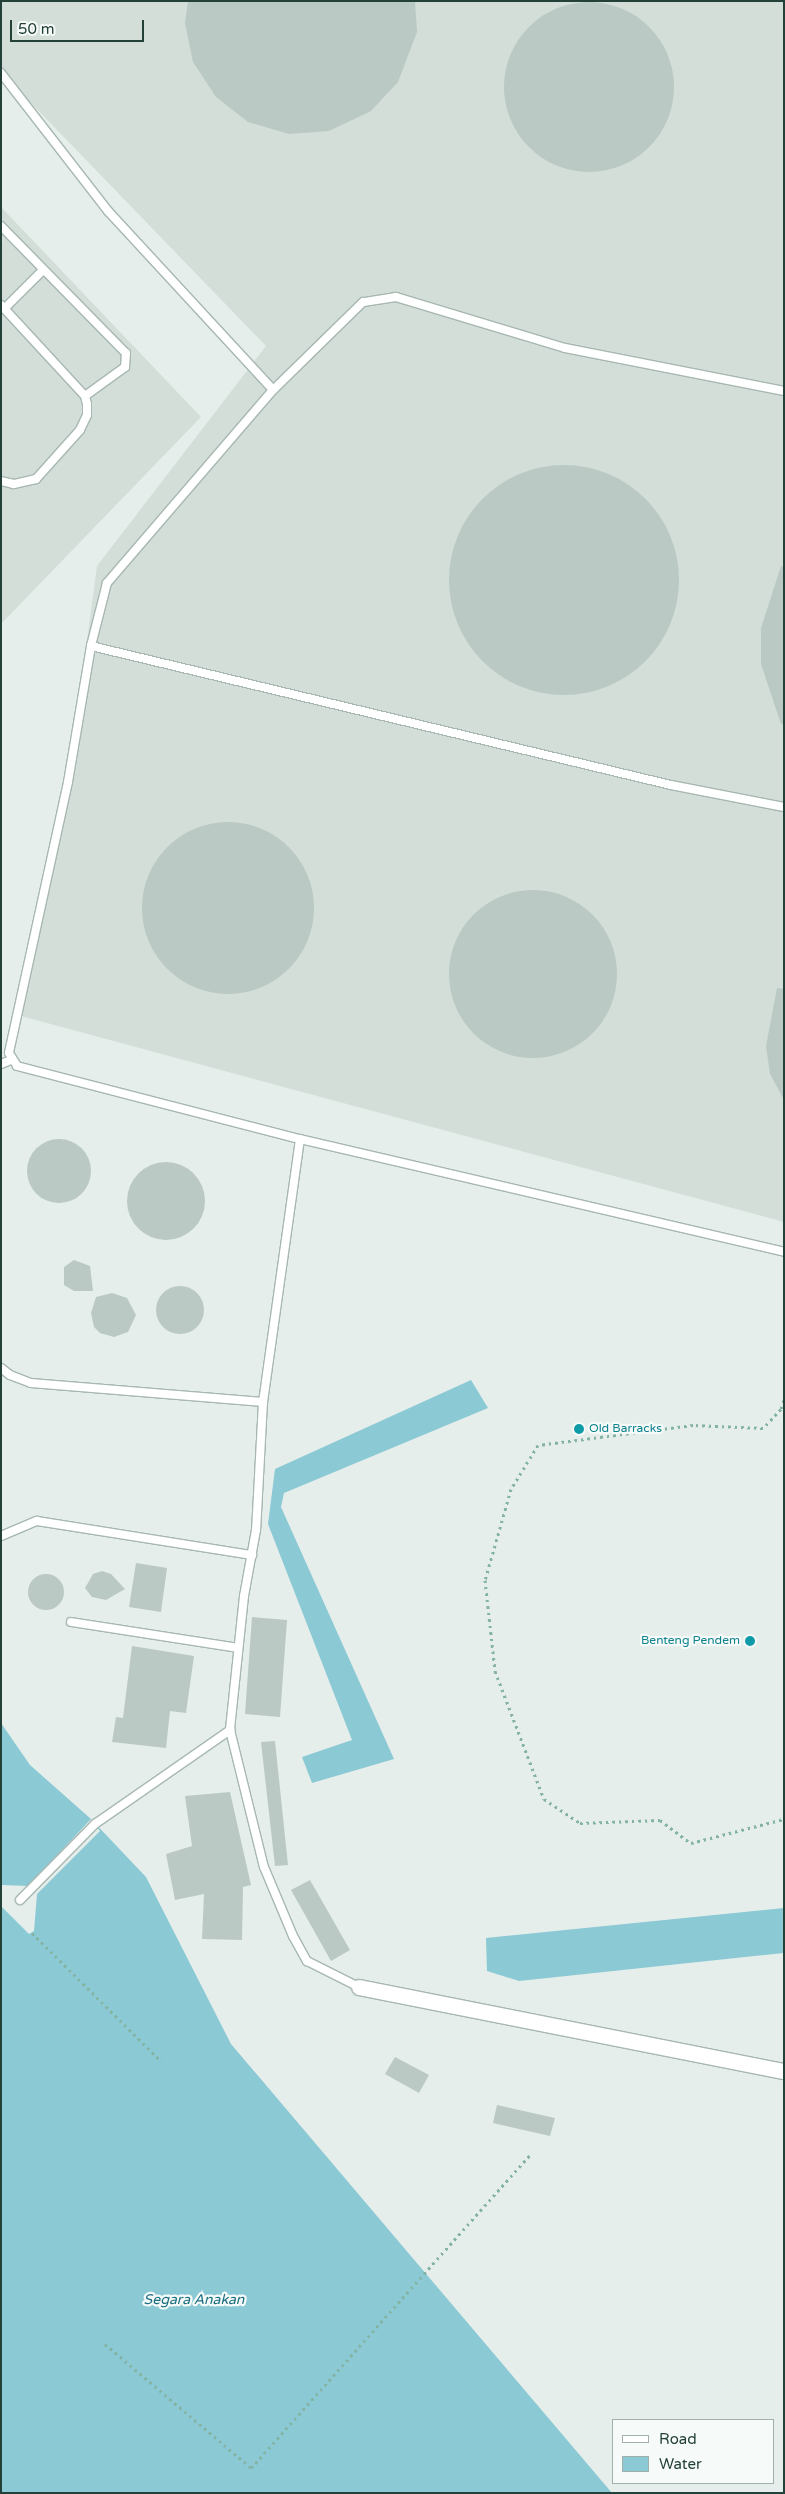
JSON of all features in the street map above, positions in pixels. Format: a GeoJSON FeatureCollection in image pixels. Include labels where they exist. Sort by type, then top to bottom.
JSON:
{"type":"FeatureCollection","features":[{"type":"Feature","properties":{"kind":"street"},"geometry":{"type":"LineString","coordinates":[[359,1987],[784,2070]]}},
{"type":"Feature","properties":{"kind":"lane"},"geometry":{"type":"LineString","coordinates":[[1,73],[108,210],[274,390]]}},
{"type":"Feature","properties":{"kind":"lane"},"geometry":{"type":"LineString","coordinates":[[1,226],[126,354],[125,367],[85,396]]}},
{"type":"Feature","properties":{"kind":"lane"},"geometry":{"type":"LineString","coordinates":[[1,481],[14,484],[36,479],[80,430],[87,415],[85,396],[3,306],[43,270]]}},
{"type":"Feature","properties":{"kind":"lane"},"geometry":{"type":"LineString","coordinates":[[784,391],[564,348],[388,297],[363,302],[274,390],[107,583],[91,646],[68,782],[9,1053],[11,1060],[17,1066],[300,1139],[784,1252]]}},
{"type":"Feature","properties":{"kind":"lane"},"geometry":{"type":"LineString","coordinates":[[91,646],[671,785],[784,807]]}},
{"type":"Feature","properties":{"kind":"lane"},"geometry":{"type":"LineString","coordinates":[[1,1064],[11,1060]]}},
{"type":"Feature","properties":{"kind":"lane"},"geometry":{"type":"LineString","coordinates":[[300,1139],[263,1402],[256,1530],[238,1648],[230,1730],[264,1867],[293,1936],[307,1961],[359,1987]]}},
{"type":"Feature","properties":{"kind":"lane"},"geometry":{"type":"LineString","coordinates":[[1,1368],[10,1376],[31,1383],[263,1402]]}},
{"type":"Feature","properties":{"kind":"lane"},"geometry":{"type":"LineString","coordinates":[[1,1536],[37,1521],[252,1555]]}},
{"type":"Feature","properties":{"kind":"lane"},"geometry":{"type":"LineString","coordinates":[[71,1622],[238,1648]]}},
{"type":"Feature","properties":{"kind":"lane"},"geometry":{"type":"LineString","coordinates":[[20,1900],[95,1824],[230,1730]]}},
{"type":"Feature","properties":{"kind":"path"},"geometry":{"type":"LineString","coordinates":[[784,1400],[781,1409],[763,1428],[693,1426],[538,1445],[511,1489],[485,1580],[494,1671],[544,1799],[580,1823],[660,1820],[691,1844],[784,1819]]}},
{"type":"Feature","properties":{"kind":"path"},"geometry":{"type":"LineString","coordinates":[[32,1933],[161,2062]]}},
{"type":"Feature","properties":{"kind":"path"},"geometry":{"type":"LineString","coordinates":[[105,2344],[251,2468],[531,2154]]}},
{"type":"Feature","properties":{"kind":"shaded area"},"geometry":{"type":"Polygon","coordinates":[[[1,1],[784,1],[784,1222],[21,1016],[68,782],[97,566],[266,346],[1,72],[1,1]]]}},
{"type":"Feature","properties":{"kind":"shaded area"},"geometry":{"type":"Polygon","coordinates":[[[1,207],[201,417],[1,624],[1,207]]]}},
{"type":"Feature","properties":{"kind":"water"},"geometry":{"type":"Polygon","coordinates":[[[471,1380],[488,1408],[284,1493],[281,1507],[394,1759],[312,1783],[302,1757],[352,1740],[268,1524],[275,1469],[471,1380]]]}},
{"type":"Feature","properties":{"kind":"water","name":"Segara Anakan"},"geometry":{"type":"Polygon","coordinates":[[[1,1723],[30,1765],[91,1819],[146,1877],[231,2044],[612,2493],[1,2493],[1,1723]]]}},
{"type":"Feature","properties":{"kind":"water"},"geometry":{"type":"Polygon","coordinates":[[[784,1908],[784,1953],[519,1981],[487,1971],[486,1938],[784,1908]]]}},
{"type":"Feature","properties":{"kind":"pier"},"geometry":{"type":"Polygon","coordinates":[[[91,1819],[100,1831],[37,1894],[34,1931],[29,1934],[1,1906],[1,1885],[28,1886],[91,1819]]]}},
{"type":"Feature","properties":{"kind":"building"},"geometry":{"type":"Polygon","coordinates":[[[188,1],[415,1],[417,32],[398,82],[371,111],[329,131],[289,134],[248,122],[216,97],[193,62],[185,23],[188,1]]]}},
{"type":"Feature","properties":{"kind":"building"},"geometry":{"type":"Polygon","coordinates":[[[581,2],[597,2],[622,8],[643,21],[655,33],[668,54],[674,87],[668,120],[655,141],[643,153],[622,166],[597,172],[581,172],[556,166],[535,153],[523,141],[510,120],[504,95],[504,79],[510,54],[523,33],[535,21],[556,8],[581,2]]]}},
{"type":"Feature","properties":{"kind":"building"},"geometry":{"type":"Polygon","coordinates":[[[564,465],[586,467],[608,474],[637,491],[653,507],[665,526],[674,547],[679,580],[677,602],[670,624],[653,653],[637,669],[618,681],[597,690],[564,695],[542,693],[520,686],[491,669],[475,653],[463,634],[454,613],[449,580],[451,558],[458,536],[475,507],[491,491],[510,479],[531,470],[564,465]]]}},
{"type":"Feature","properties":{"kind":"building"},"geometry":{"type":"Polygon","coordinates":[[[781,566],[784,567],[784,724],[781,724],[761,664],[761,628],[781,566]]]}},
{"type":"Feature","properties":{"kind":"building"},"geometry":{"type":"Polygon","coordinates":[[[236,822],[253,825],[269,832],[283,841],[295,853],[311,883],[314,908],[313,925],[308,941],[295,963],[283,975],[253,991],[220,994],[203,991],[187,984],[173,975],[161,963],[145,933],[142,900],[145,883],[152,867],[161,853],[173,841],[203,825],[236,822]]]}},
{"type":"Feature","properties":{"kind":"building"},"geometry":{"type":"Polygon","coordinates":[[[541,890],[565,896],[593,914],[611,942],[616,958],[616,990],[611,1006],[593,1034],[580,1044],[557,1055],[525,1058],[501,1052],[473,1034],[463,1021],[452,998],[449,966],[455,942],[473,914],[486,904],[509,893],[541,890]]]}},
{"type":"Feature","properties":{"kind":"building"},"geometry":{"type":"Polygon","coordinates":[[[777,988],[784,989],[784,1100],[770,1074],[766,1046],[777,988]]]}},
{"type":"Feature","properties":{"kind":"building"},"geometry":{"type":"Polygon","coordinates":[[[59,1139],[77,1145],[85,1153],[91,1171],[85,1189],[77,1197],[59,1203],[41,1197],[33,1189],[27,1171],[33,1153],[41,1145],[59,1139]]]}},
{"type":"Feature","properties":{"kind":"building"},"geometry":{"type":"Polygon","coordinates":[[[158,1162],[174,1162],[188,1168],[199,1179],[205,1193],[205,1209],[199,1223],[188,1234],[174,1240],[158,1240],[144,1234],[133,1223],[127,1209],[127,1193],[133,1179],[144,1168],[158,1162]]]}},
{"type":"Feature","properties":{"kind":"building"},"geometry":{"type":"Polygon","coordinates":[[[74,1260],[90,1266],[93,1291],[74,1291],[64,1285],[64,1267],[74,1260]]]}},
{"type":"Feature","properties":{"kind":"building"},"geometry":{"type":"Polygon","coordinates":[[[175,1286],[185,1286],[197,1293],[204,1305],[204,1315],[197,1327],[185,1334],[175,1334],[167,1330],[160,1323],[156,1315],[156,1305],[160,1297],[167,1290],[175,1286]]]}},
{"type":"Feature","properties":{"kind":"building"},"geometry":{"type":"Polygon","coordinates":[[[112,1293],[127,1298],[136,1315],[128,1332],[114,1337],[100,1333],[94,1327],[91,1313],[96,1297],[112,1293]]]}},
{"type":"Feature","properties":{"kind":"building"},"geometry":{"type":"Polygon","coordinates":[[[136,1563],[167,1568],[161,1612],[129,1607],[136,1563]]]}},
{"type":"Feature","properties":{"kind":"building"},"geometry":{"type":"Polygon","coordinates":[[[102,1571],[111,1574],[125,1589],[106,1600],[92,1597],[85,1588],[93,1574],[102,1571]]]}},
{"type":"Feature","properties":{"kind":"building"},"geometry":{"type":"Polygon","coordinates":[[[46,1574],[53,1575],[59,1579],[63,1585],[63,1599],[59,1605],[53,1609],[46,1610],[39,1609],[33,1605],[29,1599],[28,1592],[29,1585],[33,1579],[39,1575],[46,1574]]]}},
{"type":"Feature","properties":{"kind":"building"},"geometry":{"type":"Polygon","coordinates":[[[252,1617],[287,1620],[280,1717],[245,1714],[252,1617]]]}},
{"type":"Feature","properties":{"kind":"building"},"geometry":{"type":"Polygon","coordinates":[[[132,1646],[194,1656],[186,1713],[170,1711],[166,1748],[112,1742],[116,1717],[123,1718],[132,1646]]]}},
{"type":"Feature","properties":{"kind":"building"},"geometry":{"type":"Polygon","coordinates":[[[275,1741],[288,1865],[275,1866],[261,1742],[275,1741]]]}},
{"type":"Feature","properties":{"kind":"building"},"geometry":{"type":"Polygon","coordinates":[[[230,1792],[251,1885],[243,1887],[242,1940],[202,1939],[204,1894],[175,1900],[166,1854],[192,1846],[185,1796],[230,1792]]]}},
{"type":"Feature","properties":{"kind":"building"},"geometry":{"type":"Polygon","coordinates":[[[310,1880],[350,1950],[331,1961],[291,1890],[310,1880]]]}},
{"type":"Feature","properties":{"kind":"building"},"geometry":{"type":"Polygon","coordinates":[[[395,2057],[429,2075],[419,2093],[385,2074],[395,2057]]]}},
{"type":"Feature","properties":{"kind":"building"},"geometry":{"type":"Polygon","coordinates":[[[497,2105],[555,2118],[550,2136],[493,2123],[497,2105]]]}},
{"type":"Feature","properties":{"kind":"place","name":"Old Barracks"},"geometry":{"type":"Point","coordinates":[579,1429]}},
{"type":"Feature","properties":{"kind":"place","name":"Benteng Pendem"},"geometry":{"type":"Point","coordinates":[750,1641]}}]}
